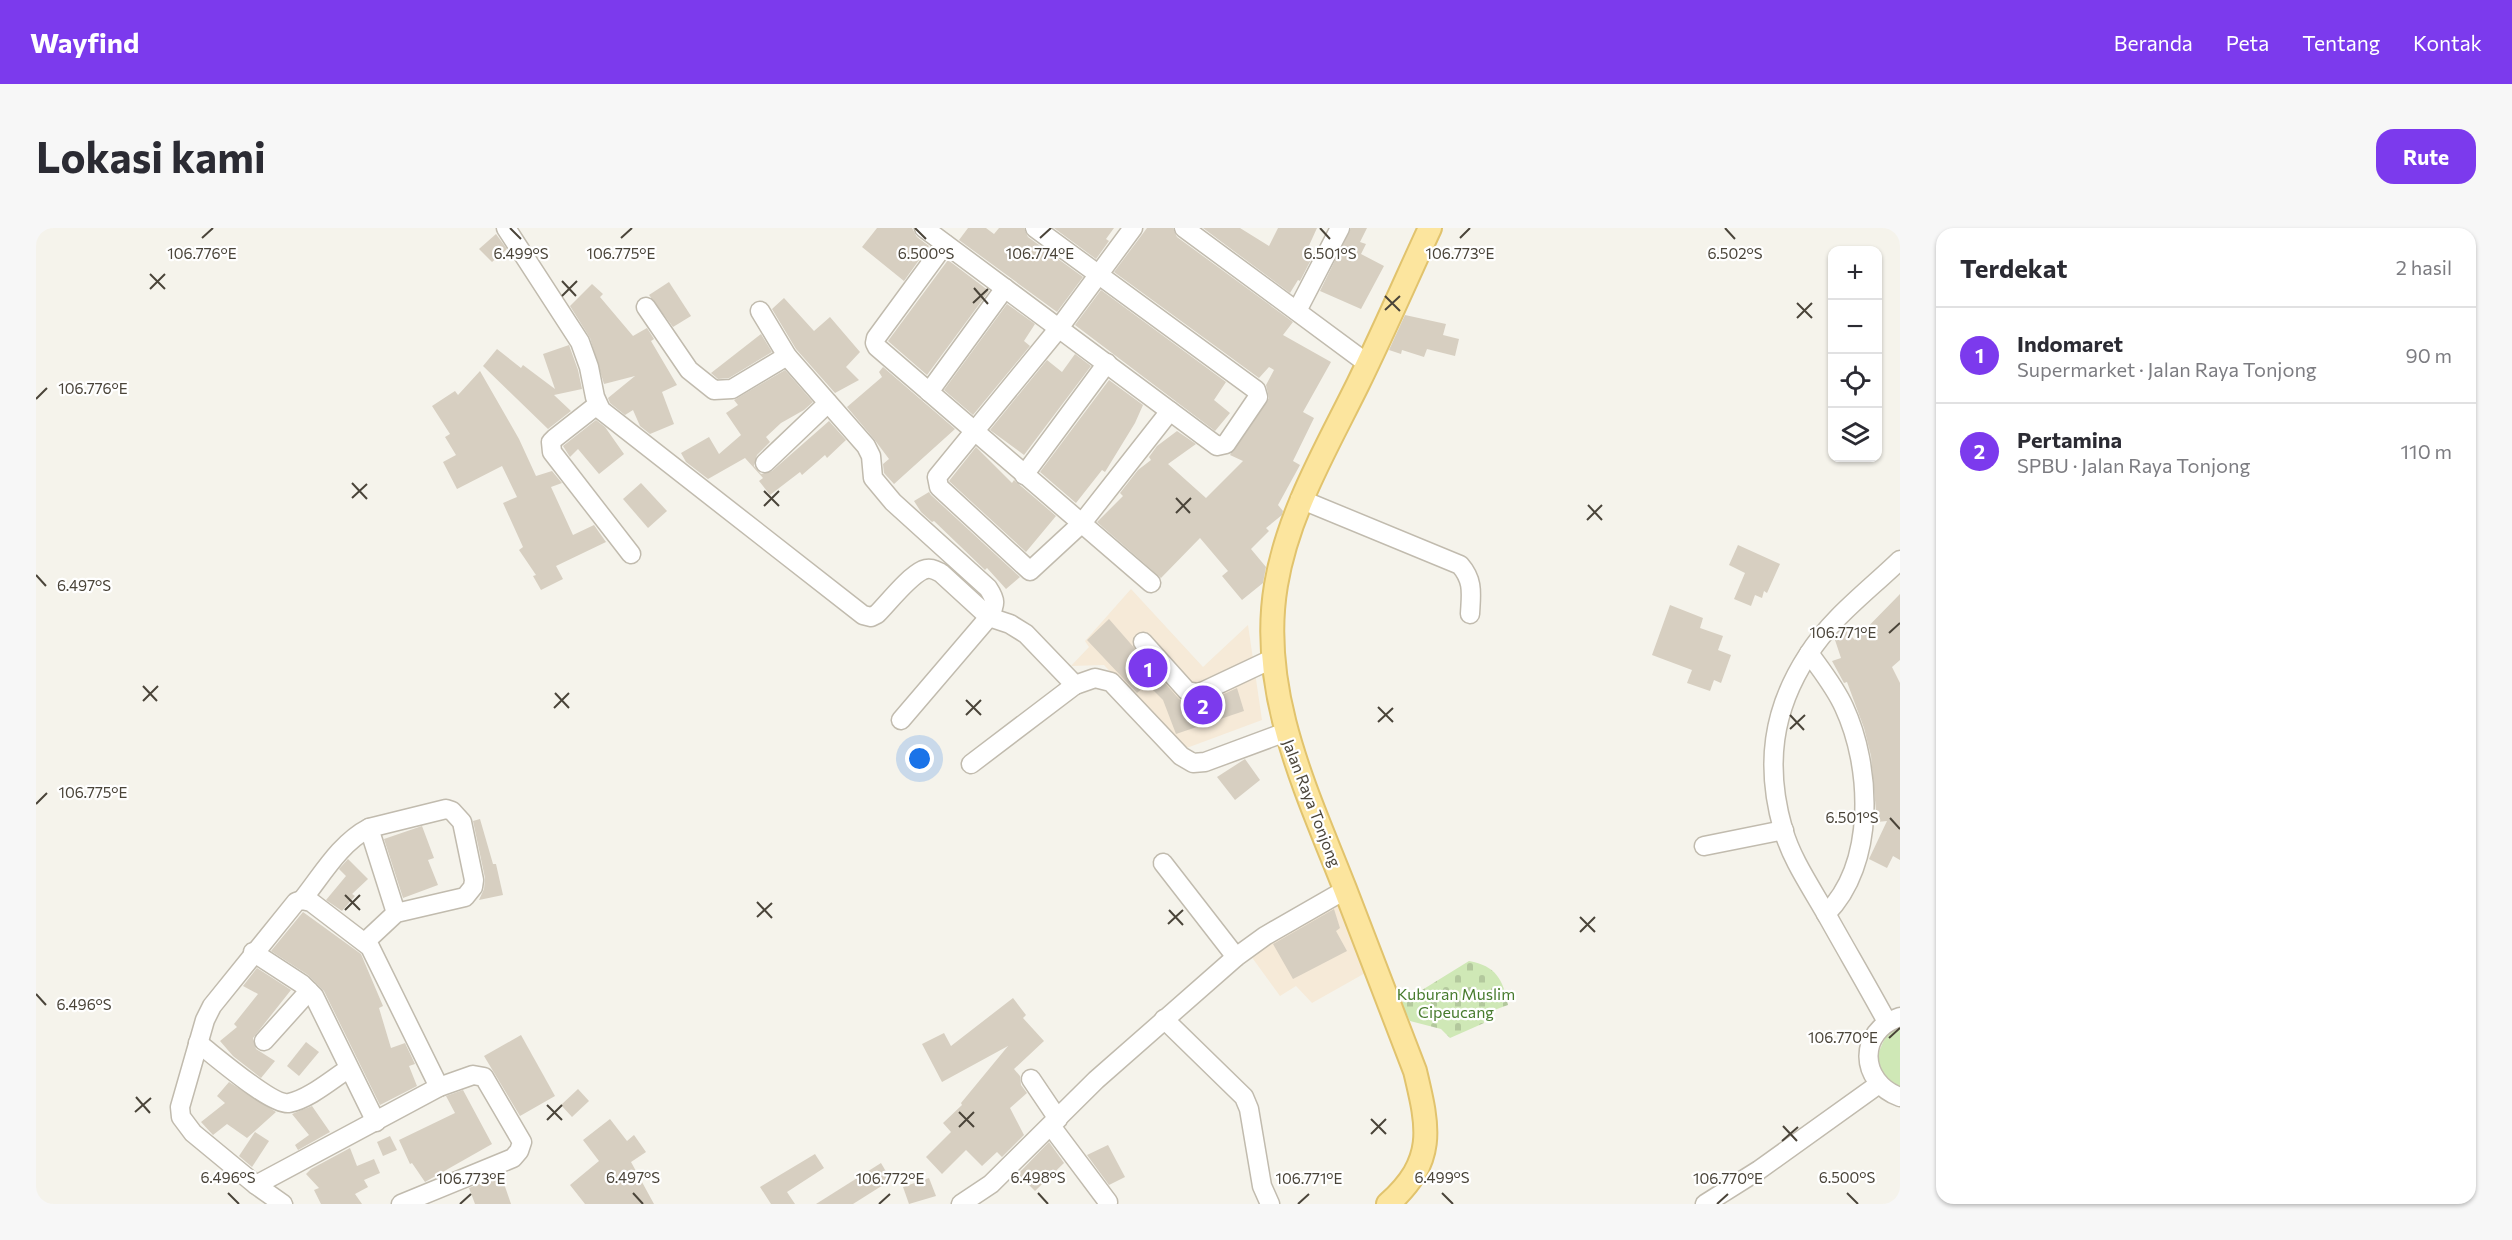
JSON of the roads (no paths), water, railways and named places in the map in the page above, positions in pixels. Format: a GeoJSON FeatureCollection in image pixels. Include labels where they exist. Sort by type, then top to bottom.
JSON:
{"type":"FeatureCollection","features":[{"type":"Feature","properties":{"kind":"main road","name":"Jalan Raya Tonjong"},"geometry":{"type":"LineString","coordinates":[[1388,1204],[1419,1168],[1425,1149],[1426,1129],[1415,1071],[1296,766],[1286,732],[1274,658],[1273,611],[1283,552],[1300,500],[1368,364],[1430,228]]}},
{"type":"Feature","properties":{"kind":"street"},"geometry":{"type":"LineString","coordinates":[[506,228],[580,342],[597,405],[607,416],[863,615],[871,617],[877,614],[924,569],[933,569],[941,573],[989,617],[1010,624],[1026,634],[1075,685]]}},
{"type":"Feature","properties":{"kind":"street"},"geometry":{"type":"LineString","coordinates":[[924,228],[1217,446],[1222,446],[1258,397],[1258,393],[1035,228]]}},
{"type":"Feature","properties":{"kind":"street"},"geometry":{"type":"LineString","coordinates":[[1133,228],[1059,328],[938,477],[937,482],[939,487],[1026,569],[1034,569],[1082,524],[1170,411]]}},
{"type":"Feature","properties":{"kind":"street"},"geometry":{"type":"LineString","coordinates":[[1184,228],[1368,364]]}},
{"type":"Feature","properties":{"kind":"street"},"geometry":{"type":"LineString","coordinates":[[1297,311],[1334,231]]}},
{"type":"Feature","properties":{"kind":"street"},"geometry":{"type":"LineString","coordinates":[[945,244],[875,342],[974,432],[1151,583]]}},
{"type":"Feature","properties":{"kind":"street"},"geometry":{"type":"LineString","coordinates":[[929,392],[1005,288]]}},
{"type":"Feature","properties":{"kind":"street"},"geometry":{"type":"LineString","coordinates":[[646,307],[689,370],[714,390],[732,389],[788,356]]}},
{"type":"Feature","properties":{"kind":"street"},"geometry":{"type":"LineString","coordinates":[[760,311],[788,356],[866,446],[871,456],[873,478],[893,502],[988,588],[996,605],[989,617],[901,720]]}},
{"type":"Feature","properties":{"kind":"street"},"geometry":{"type":"LineString","coordinates":[[1024,475],[1107,363]]}},
{"type":"Feature","properties":{"kind":"street"},"geometry":{"type":"LineString","coordinates":[[765,463],[828,403]]}},
{"type":"Feature","properties":{"kind":"street"},"geometry":{"type":"LineString","coordinates":[[597,405],[555,438],[551,447],[552,452],[631,554]]}},
{"type":"Feature","properties":{"kind":"street"},"geometry":{"type":"LineString","coordinates":[[1300,500],[1460,565],[1468,575],[1472,586],[1470,614]]}},
{"type":"Feature","properties":{"kind":"street"},"geometry":{"type":"LineString","coordinates":[[1900,560],[1833,623],[1809,653],[1780,710],[1773,750],[1775,790],[1784,830],[1798,864],[1826,914],[1894,1019],[1877,1031],[1870,1044],[1868,1058],[1871,1072],[1879,1084],[1889,1093],[1900,1097]]}},
{"type":"Feature","properties":{"kind":"street"},"geometry":{"type":"LineString","coordinates":[[1143,642],[1188,692],[1192,693],[1204,691],[1274,658]]}},
{"type":"Feature","properties":{"kind":"street"},"geometry":{"type":"LineString","coordinates":[[1809,653],[1844,706],[1862,760],[1864,785],[1863,826],[1854,868],[1838,902],[1826,914]]}},
{"type":"Feature","properties":{"kind":"street"},"geometry":{"type":"LineString","coordinates":[[971,764],[1075,685],[1095,678],[1105,678],[1112,682],[1181,756],[1193,763],[1205,762],[1286,732]]}},
{"type":"Feature","properties":{"kind":"street"},"geometry":{"type":"LineString","coordinates":[[303,900],[343,848],[358,834],[369,828],[446,809],[452,811],[462,822],[474,880],[470,892],[465,897],[396,913],[365,942]]}},
{"type":"Feature","properties":{"kind":"street"},"geometry":{"type":"LineString","coordinates":[[369,828],[396,913]]}},
{"type":"Feature","properties":{"kind":"street"},"geometry":{"type":"LineString","coordinates":[[1704,846],[1784,830]]}},
{"type":"Feature","properties":{"kind":"street"},"geometry":{"type":"LineString","coordinates":[[1163,863],[1236,957]]}},
{"type":"Feature","properties":{"kind":"street"},"geometry":{"type":"LineString","coordinates":[[961,1204],[991,1184],[1096,1080],[1236,957],[1265,936],[1346,890]]}},
{"type":"Feature","properties":{"kind":"street"},"geometry":{"type":"LineString","coordinates":[[283,1204],[256,1185],[193,1133],[181,1117],[180,1107],[198,1043],[212,1006],[253,952],[296,902],[303,900],[311,902],[365,942],[374,954],[440,1087]]}},
{"type":"Feature","properties":{"kind":"street"},"geometry":{"type":"LineString","coordinates":[[253,952],[309,991],[320,1004],[348,1069],[376,1122]]}},
{"type":"Feature","properties":{"kind":"street"},"geometry":{"type":"LineString","coordinates":[[264,1041],[309,991]]}},
{"type":"Feature","properties":{"kind":"street"},"geometry":{"type":"LineString","coordinates":[[1164,1019],[1244,1097],[1250,1109],[1262,1186],[1270,1204]]}},
{"type":"Feature","properties":{"kind":"street"},"geometry":{"type":"LineString","coordinates":[[198,1043],[269,1098],[284,1104],[300,1100],[348,1069]]}},
{"type":"Feature","properties":{"kind":"street"},"geometry":{"type":"LineString","coordinates":[[256,1185],[440,1087],[473,1075],[484,1077],[522,1142],[519,1151],[513,1158],[401,1204]]}},
{"type":"Feature","properties":{"kind":"street"},"geometry":{"type":"LineString","coordinates":[[1031,1079],[1054,1122],[1108,1202]]}},
{"type":"Feature","properties":{"kind":"street"},"geometry":{"type":"LineString","coordinates":[[1705,1204],[1759,1170],[1879,1084]]}},
{"type":"Feature","properties":{"kind":"place","name":"Indomaret"},"geometry":{"type":"Point","coordinates":[1148,668]}},
{"type":"Feature","properties":{"kind":"place","name":"Pertamina"},"geometry":{"type":"Point","coordinates":[1203,705]}},
{"type":"Feature","properties":{"kind":"park label","name":"Kuburan Muslim Cipeucang"},"geometry":{"type":"Point","coordinates":[1456,1003]}}]}
